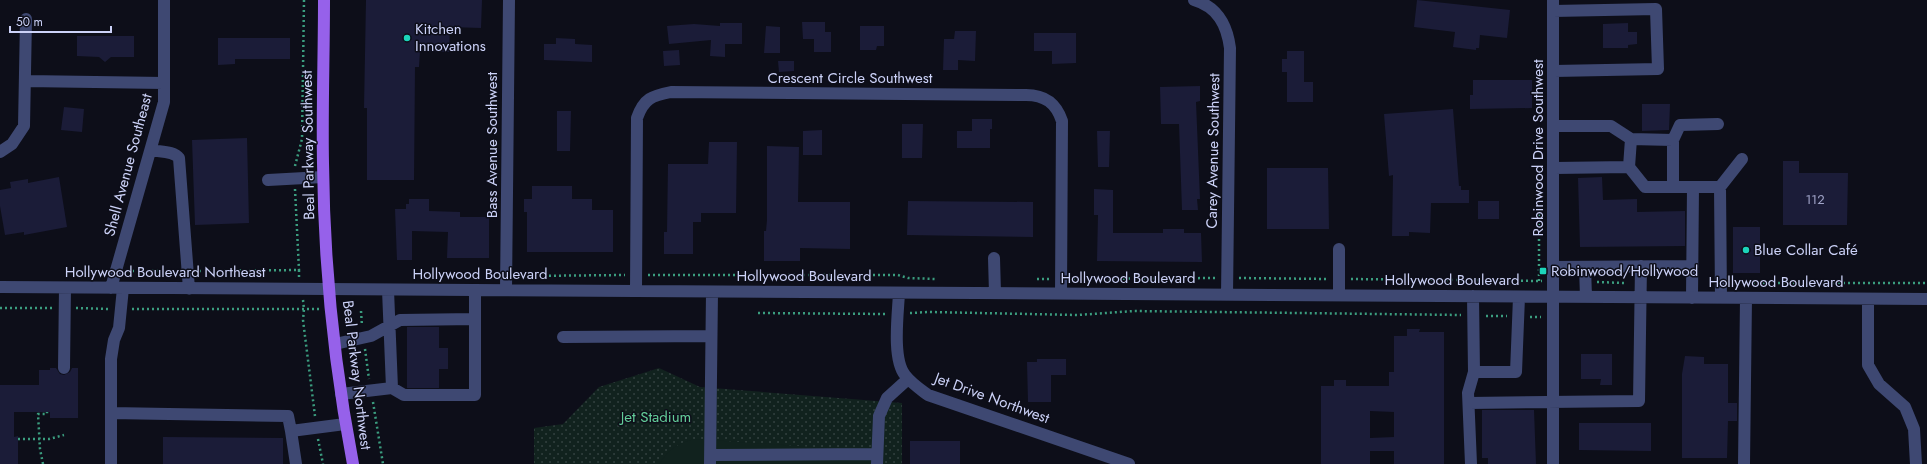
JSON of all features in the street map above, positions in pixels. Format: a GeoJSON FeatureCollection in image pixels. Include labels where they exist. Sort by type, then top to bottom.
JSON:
{"type":"FeatureCollection","features":[{"type":"Feature","properties":{"kind":"main road","name":"Beal Parkway Southwest"},"geometry":{"type":"LineString","coordinates":[[324,0],[323,177],[330,290]]}},
{"type":"Feature","properties":{"kind":"main road","name":"Beal Parkway Northwest"},"geometry":{"type":"LineString","coordinates":[[330,290],[341,394],[352,464]]}},
{"type":"Feature","properties":{"kind":"street","name":"Shell Avenue Southeast"},"geometry":{"type":"LineString","coordinates":[[111,288],[164,102],[164,0]]}},
{"type":"Feature","properties":{"kind":"street","name":"Bass Avenue Southwest"},"geometry":{"type":"LineString","coordinates":[[506,290],[509,0]]}},
{"type":"Feature","properties":{"kind":"street","name":"Carey Avenue Southwest"},"geometry":{"type":"LineString","coordinates":[[1194,0],[1202,2],[1214,11],[1226,27],[1230,48],[1227,295]]}},
{"type":"Feature","properties":{"kind":"street"},"geometry":{"type":"LineString","coordinates":[[1554,5],[1656,9],[1658,69],[1554,71]]}},
{"type":"Feature","properties":{"kind":"street","name":"Robinwood Drive Southwest"},"geometry":{"type":"LineString","coordinates":[[1553,464],[1554,5]]}},
{"type":"Feature","properties":{"kind":"street"},"geometry":{"type":"LineString","coordinates":[[0,152],[12,144],[24,126],[26,19]]}},
{"type":"Feature","properties":{"kind":"street"},"geometry":{"type":"LineString","coordinates":[[26,81],[164,83]]}},
{"type":"Feature","properties":{"kind":"street","name":"Crescent Circle Southwest"},"geometry":{"type":"LineString","coordinates":[[636,291],[637,118],[640,109],[648,99],[671,92],[1026,95],[1038,96],[1047,99],[1054,104],[1062,121],[1061,294]]}},
{"type":"Feature","properties":{"kind":"street"},"geometry":{"type":"LineString","coordinates":[[1673,187],[1673,140],[1680,125],[1718,124]]}},
{"type":"Feature","properties":{"kind":"street"},"geometry":{"type":"LineString","coordinates":[[1554,126],[1611,126],[1631,139],[1673,140]]}},
{"type":"Feature","properties":{"kind":"street"},"geometry":{"type":"LineString","coordinates":[[1631,139],[1629,167],[1645,187],[1720,187]]}},
{"type":"Feature","properties":{"kind":"street"},"geometry":{"type":"LineString","coordinates":[[151,150],[171,153],[179,158],[189,289]]}},
{"type":"Feature","properties":{"kind":"street"},"geometry":{"type":"LineString","coordinates":[[1721,298],[1720,187],[1742,160]]}},
{"type":"Feature","properties":{"kind":"street"},"geometry":{"type":"LineString","coordinates":[[1554,168],[1629,167]]}},
{"type":"Feature","properties":{"kind":"street"},"geometry":{"type":"LineString","coordinates":[[268,180],[323,177]]}},
{"type":"Feature","properties":{"kind":"street"},"geometry":{"type":"LineString","coordinates":[[1692,298],[1693,187]]}},
{"type":"Feature","properties":{"kind":"street"},"geometry":{"type":"LineString","coordinates":[[1339,249],[1339,295]]}},
{"type":"Feature","properties":{"kind":"street"},"geometry":{"type":"LineString","coordinates":[[994,258],[995,293]]}},
{"type":"Feature","properties":{"kind":"street"},"geometry":{"type":"LineString","coordinates":[[1469,403],[1639,401],[1641,266]]}},
{"type":"Feature","properties":{"kind":"street"},"geometry":{"type":"LineString","coordinates":[[1554,267],[1693,266]]}},
{"type":"Feature","properties":{"kind":"street"},"geometry":{"type":"LineString","coordinates":[[1585,267],[1586,297]]}},
{"type":"Feature","properties":{"kind":"street","name":"Hollywood Boulevard Northeast"},"geometry":{"type":"LineString","coordinates":[[0,287],[330,290]]}},
{"type":"Feature","properties":{"kind":"street"},"geometry":{"type":"LineString","coordinates":[[64,368],[65,288]]}},
{"type":"Feature","properties":{"kind":"street"},"geometry":{"type":"LineString","coordinates":[[111,464],[111,359],[114,340],[119,328],[123,288]]}},
{"type":"Feature","properties":{"kind":"street","name":"Hollywood Boulevard"},"geometry":{"type":"LineString","coordinates":[[330,290],[1927,299]]}},
{"type":"Feature","properties":{"kind":"street"},"geometry":{"type":"LineString","coordinates":[[388,290],[392,388]]}},
{"type":"Feature","properties":{"kind":"street"},"geometry":{"type":"LineString","coordinates":[[341,394],[392,388],[404,394],[476,395],[475,290]]}},
{"type":"Feature","properties":{"kind":"street"},"geometry":{"type":"LineString","coordinates":[[712,292],[710,459],[877,459],[879,416],[887,398],[908,378]]}},
{"type":"Feature","properties":{"kind":"street","name":"Jet Drive Northwest"},"geometry":{"type":"LineString","coordinates":[[899,293],[899,363],[908,378],[928,395],[1129,464]]}},
{"type":"Feature","properties":{"kind":"street"},"geometry":{"type":"LineString","coordinates":[[1471,464],[1468,392],[1474,372],[1473,296]]}},
{"type":"Feature","properties":{"kind":"street"},"geometry":{"type":"LineString","coordinates":[[1474,372],[1516,372],[1517,316],[1519,297]]}},
{"type":"Feature","properties":{"kind":"street"},"geometry":{"type":"LineString","coordinates":[[1744,464],[1746,298]]}},
{"type":"Feature","properties":{"kind":"street"},"geometry":{"type":"LineString","coordinates":[[1868,299],[1868,365],[1879,384],[1905,407],[1914,429],[1916,464]]}},
{"type":"Feature","properties":{"kind":"street"},"geometry":{"type":"LineString","coordinates":[[335,344],[371,336],[400,320],[476,319]]}},
{"type":"Feature","properties":{"kind":"street"},"geometry":{"type":"LineString","coordinates":[[563,337],[711,336]]}},
{"type":"Feature","properties":{"kind":"street"},"geometry":{"type":"LineString","coordinates":[[111,413],[288,416],[296,464]]}},
{"type":"Feature","properties":{"kind":"street"},"geometry":{"type":"LineString","coordinates":[[291,431],[345,424]]}},
{"type":"Feature","properties":{"kind":"path"},"geometry":{"type":"LineString","coordinates":[[304,0],[302,139],[295,163],[295,179],[299,270],[304,309],[303,320],[323,464]]}},
{"type":"Feature","properties":{"kind":"path"},"geometry":{"type":"LineString","coordinates":[[116,271],[299,270]]}},
{"type":"Feature","properties":{"kind":"path"},"geometry":{"type":"LineString","coordinates":[[0,308],[332,310]]}},
{"type":"Feature","properties":{"kind":"path"},"geometry":{"type":"LineString","coordinates":[[758,313],[898,314],[929,312],[1078,315],[1134,311],[1542,317]]}},
{"type":"Feature","properties":{"kind":"path"},"geometry":{"type":"LineString","coordinates":[[43,464],[39,439],[38,414],[47,414],[47,412]]}},
{"type":"Feature","properties":{"kind":"path"},"geometry":{"type":"LineString","coordinates":[[18,439],[49,439],[64,435]]}},
{"type":"Feature","properties":{"kind":"green space","name":"Jet Stadium"},"geometry":{"type":"Polygon","coordinates":[[[659,368],[700,387],[902,403],[902,464],[534,464],[534,428],[563,424],[599,387],[659,368]]]}},
{"type":"Feature","properties":{"kind":"green space"},"geometry":{"type":"Polygon","coordinates":[[[695,439],[884,452],[882,464],[659,464],[666,454],[674,447],[695,439]]]}},
{"type":"Feature","properties":{"kind":"building"},"geometry":{"type":"Polygon","coordinates":[[[366,0],[482,0],[481,28],[450,27],[449,52],[420,51],[419,67],[415,67],[414,180],[367,180],[367,108],[364,108],[366,0]]]}},
{"type":"Feature","properties":{"kind":"building"},"geometry":{"type":"Polygon","coordinates":[[[1417,0],[1510,10],[1507,38],[1480,35],[1479,48],[1476,48],[1476,50],[1453,47],[1455,32],[1414,27],[1417,0]]]}},
{"type":"Feature","properties":{"kind":"building"},"geometry":{"type":"Polygon","coordinates":[[[802,22],[825,22],[825,32],[831,32],[831,52],[814,52],[814,39],[803,39],[802,22]]]}},
{"type":"Feature","properties":{"kind":"building"},"geometry":{"type":"Polygon","coordinates":[[[720,23],[742,23],[742,44],[725,44],[725,57],[710,56],[711,40],[669,44],[667,26],[694,24],[720,26],[720,23]]]}},
{"type":"Feature","properties":{"kind":"building"},"geometry":{"type":"Polygon","coordinates":[[[1628,23],[1628,32],[1637,32],[1637,44],[1628,45],[1628,48],[1603,48],[1603,24],[1628,23]]]}},
{"type":"Feature","properties":{"kind":"building"},"geometry":{"type":"Polygon","coordinates":[[[766,26],[780,27],[780,53],[764,53],[766,26]]]}},
{"type":"Feature","properties":{"kind":"building"},"geometry":{"type":"Polygon","coordinates":[[[860,26],[884,26],[884,46],[877,46],[876,50],[860,50],[860,26]]]}},
{"type":"Feature","properties":{"kind":"building"},"geometry":{"type":"Polygon","coordinates":[[[955,31],[976,31],[975,61],[958,60],[958,70],[943,70],[944,39],[954,39],[955,31]]]}},
{"type":"Feature","properties":{"kind":"building"},"geometry":{"type":"Polygon","coordinates":[[[1034,33],[1076,33],[1076,63],[1052,64],[1052,51],[1034,51],[1034,33]]]}},
{"type":"Feature","properties":{"kind":"building"},"geometry":{"type":"Polygon","coordinates":[[[77,36],[134,36],[134,57],[111,57],[105,62],[99,57],[77,56],[77,36]]]}},
{"type":"Feature","properties":{"kind":"building"},"geometry":{"type":"Polygon","coordinates":[[[218,38],[290,38],[290,59],[235,59],[235,64],[218,65],[218,38]]]}},
{"type":"Feature","properties":{"kind":"building"},"geometry":{"type":"Polygon","coordinates":[[[556,38],[575,39],[575,44],[592,45],[592,62],[544,60],[544,44],[556,44],[556,38]]]}},
{"type":"Feature","properties":{"kind":"building"},"geometry":{"type":"Polygon","coordinates":[[[679,50],[680,65],[664,66],[663,51],[679,50]]]}},
{"type":"Feature","properties":{"kind":"building"},"geometry":{"type":"Polygon","coordinates":[[[1287,51],[1304,51],[1304,82],[1313,82],[1313,102],[1287,102],[1287,72],[1282,72],[1282,59],[1287,59],[1287,51]]]}},
{"type":"Feature","properties":{"kind":"building"},"geometry":{"type":"Polygon","coordinates":[[[778,61],[794,61],[794,71],[779,72],[778,61]]]}},
{"type":"Feature","properties":{"kind":"building"},"geometry":{"type":"Polygon","coordinates":[[[1473,80],[1532,80],[1532,108],[1470,109],[1470,95],[1473,95],[1473,80]]]}},
{"type":"Feature","properties":{"kind":"building"},"geometry":{"type":"Polygon","coordinates":[[[1200,86],[1200,101],[1196,102],[1200,199],[1197,199],[1198,210],[1182,210],[1179,124],[1161,124],[1160,87],[1200,86]]]}},
{"type":"Feature","properties":{"kind":"building"},"geometry":{"type":"Polygon","coordinates":[[[1642,104],[1670,104],[1669,130],[1642,131],[1642,104]]]}},
{"type":"Feature","properties":{"kind":"building"},"geometry":{"type":"Polygon","coordinates":[[[64,107],[84,109],[82,132],[61,130],[64,107]]]}},
{"type":"Feature","properties":{"kind":"building"},"geometry":{"type":"Polygon","coordinates":[[[1453,109],[1459,186],[1461,186],[1461,190],[1469,190],[1469,203],[1431,203],[1430,233],[1409,232],[1409,236],[1392,236],[1393,175],[1389,176],[1384,114],[1453,109]]]}},
{"type":"Feature","properties":{"kind":"building"},"geometry":{"type":"Polygon","coordinates":[[[557,111],[571,111],[570,151],[557,151],[557,111]]]}},
{"type":"Feature","properties":{"kind":"building"},"geometry":{"type":"Polygon","coordinates":[[[972,119],[992,119],[992,129],[990,129],[990,148],[957,148],[957,131],[972,131],[972,119]]]}},
{"type":"Feature","properties":{"kind":"building"},"geometry":{"type":"Polygon","coordinates":[[[902,124],[923,124],[922,158],[902,158],[902,124]]]}},
{"type":"Feature","properties":{"kind":"building"},"geometry":{"type":"Polygon","coordinates":[[[822,130],[822,155],[803,155],[803,131],[822,130]]]}},
{"type":"Feature","properties":{"kind":"building"},"geometry":{"type":"Polygon","coordinates":[[[1097,131],[1110,131],[1109,167],[1098,167],[1097,131]]]}},
{"type":"Feature","properties":{"kind":"building"},"geometry":{"type":"Polygon","coordinates":[[[247,138],[249,223],[195,225],[192,140],[247,138]]]}},
{"type":"Feature","properties":{"kind":"building"},"geometry":{"type":"Polygon","coordinates":[[[709,142],[737,142],[736,213],[701,213],[701,222],[693,222],[693,254],[664,254],[664,232],[667,232],[668,164],[708,164],[709,142]]]}},
{"type":"Feature","properties":{"kind":"building"},"geometry":{"type":"Polygon","coordinates":[[[767,146],[799,147],[798,202],[850,202],[850,249],[800,248],[800,261],[764,261],[764,231],[766,231],[767,220],[767,146]]]}},
{"type":"Feature","properties":{"kind":"building"},"geometry":{"type":"Polygon","coordinates":[[[1783,161],[1799,161],[1799,173],[1848,173],[1847,225],[1783,225],[1783,161]]]}},
{"type":"Feature","properties":{"kind":"building"},"geometry":{"type":"Polygon","coordinates":[[[1267,168],[1328,168],[1329,229],[1267,229],[1267,168]]]}},
{"type":"Feature","properties":{"kind":"building"},"geometry":{"type":"Polygon","coordinates":[[[59,177],[67,227],[24,235],[24,232],[5,235],[0,206],[0,190],[11,188],[10,182],[28,179],[28,183],[59,177]]]}},
{"type":"Feature","properties":{"kind":"building"},"geometry":{"type":"Polygon","coordinates":[[[1602,177],[1603,200],[1637,199],[1637,212],[1685,211],[1685,246],[1580,247],[1578,178],[1602,177]]]}},
{"type":"Feature","properties":{"kind":"building"},"geometry":{"type":"Polygon","coordinates":[[[532,186],[572,186],[572,199],[592,199],[592,210],[613,210],[613,252],[527,252],[527,212],[524,212],[524,199],[532,199],[532,186]]]}},
{"type":"Feature","properties":{"kind":"building"},"geometry":{"type":"Polygon","coordinates":[[[1094,189],[1113,190],[1113,233],[1163,233],[1163,229],[1184,229],[1184,233],[1201,233],[1202,262],[1097,261],[1098,215],[1094,215],[1094,189]]]}},
{"type":"Feature","properties":{"kind":"building"},"geometry":{"type":"Polygon","coordinates":[[[409,199],[429,199],[429,211],[460,212],[460,217],[489,217],[489,258],[447,258],[448,232],[412,231],[412,260],[397,260],[395,209],[406,209],[406,204],[409,204],[409,199]]]}},
{"type":"Feature","properties":{"kind":"building"},"geometry":{"type":"Polygon","coordinates":[[[908,201],[1033,202],[1033,237],[907,235],[908,201]]]}},
{"type":"Feature","properties":{"kind":"building"},"geometry":{"type":"Polygon","coordinates":[[[1478,201],[1499,201],[1499,219],[1478,219],[1478,201]]]}},
{"type":"Feature","properties":{"kind":"building","name":"Blue Collar Café"},"geometry":{"type":"Polygon","coordinates":[[[1733,227],[1760,227],[1760,273],[1733,273],[1733,227]]]}},
{"type":"Feature","properties":{"kind":"building"},"geometry":{"type":"Polygon","coordinates":[[[407,327],[439,327],[439,348],[448,348],[448,369],[439,369],[439,388],[407,388],[407,327]]]}},
{"type":"Feature","properties":{"kind":"building"},"geometry":{"type":"Polygon","coordinates":[[[1407,329],[1420,329],[1419,332],[1444,332],[1444,464],[1394,464],[1394,451],[1370,451],[1370,464],[1321,464],[1321,386],[1334,386],[1334,380],[1346,380],[1346,386],[1389,386],[1389,372],[1394,372],[1394,336],[1407,336],[1407,329]],[[1370,411],[1370,438],[1394,437],[1394,412],[1370,411]]]}},
{"type":"Feature","properties":{"kind":"building"},"geometry":{"type":"Polygon","coordinates":[[[1581,354],[1612,354],[1612,385],[1600,385],[1601,379],[1581,379],[1581,354]]]}},
{"type":"Feature","properties":{"kind":"building"},"geometry":{"type":"Polygon","coordinates":[[[1685,356],[1704,357],[1704,364],[1728,364],[1728,403],[1737,403],[1737,421],[1728,421],[1727,458],[1682,458],[1682,374],[1685,356]]]}},
{"type":"Feature","properties":{"kind":"building"},"geometry":{"type":"Polygon","coordinates":[[[1037,359],[1066,359],[1066,375],[1051,375],[1051,402],[1028,402],[1027,362],[1037,362],[1037,359]]]}},
{"type":"Feature","properties":{"kind":"building"},"geometry":{"type":"Polygon","coordinates":[[[50,368],[56,368],[60,374],[64,375],[70,372],[72,368],[78,368],[78,418],[50,418],[50,412],[14,412],[14,437],[18,436],[18,464],[0,464],[0,385],[39,385],[39,370],[50,370],[50,368]]]}},
{"type":"Feature","properties":{"kind":"building"},"geometry":{"type":"Polygon","coordinates":[[[1482,410],[1534,410],[1536,464],[1488,464],[1488,458],[1482,458],[1482,410]]]}},
{"type":"Feature","properties":{"kind":"building"},"geometry":{"type":"Polygon","coordinates":[[[1579,423],[1651,423],[1651,451],[1579,450],[1579,423]]]}},
{"type":"Feature","properties":{"kind":"building"},"geometry":{"type":"Polygon","coordinates":[[[163,437],[283,438],[283,464],[163,464],[163,437]]]}},
{"type":"Feature","properties":{"kind":"building"},"geometry":{"type":"Polygon","coordinates":[[[910,441],[960,441],[960,464],[910,464],[910,441]]]}},
{"type":"Feature","properties":{"kind":"place","name":"Kitchen Innovations"},"geometry":{"type":"Point","coordinates":[407,38]}},
{"type":"Feature","properties":{"kind":"place","name":"Blue Collar Café"},"geometry":{"type":"Point","coordinates":[1746,250]}},
{"type":"Feature","properties":{"kind":"place","name":"Robinwood/Hollywood"},"geometry":{"type":"Point","coordinates":[1543,271]}}]}
